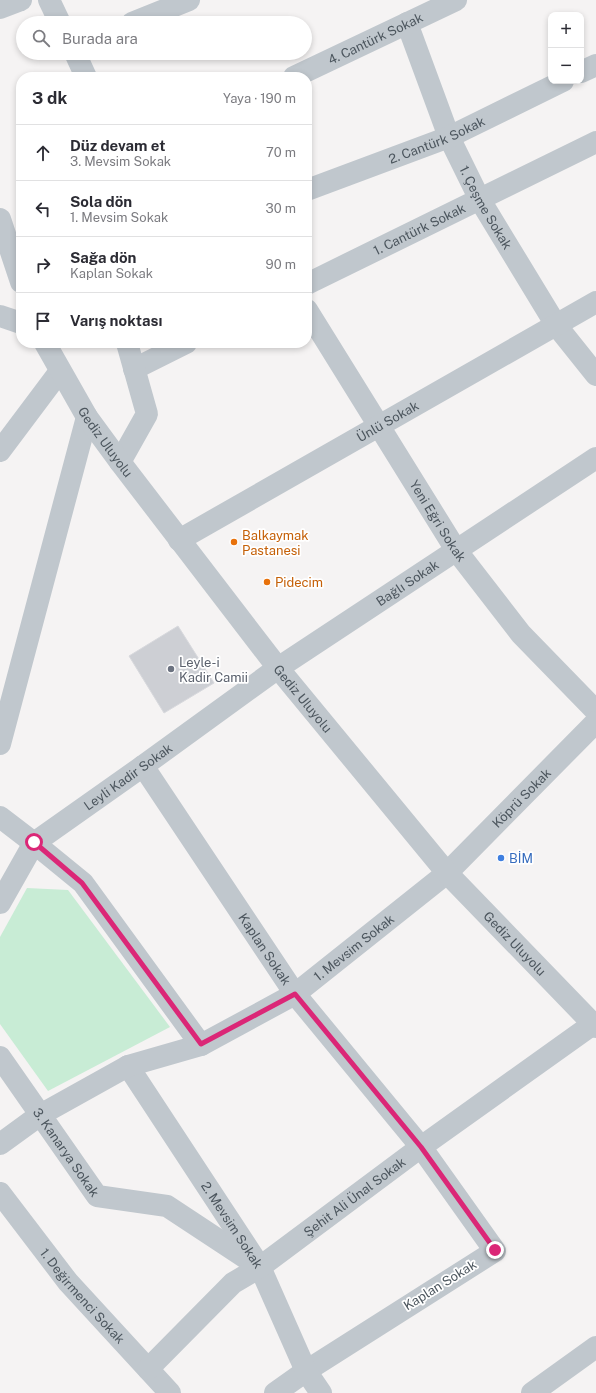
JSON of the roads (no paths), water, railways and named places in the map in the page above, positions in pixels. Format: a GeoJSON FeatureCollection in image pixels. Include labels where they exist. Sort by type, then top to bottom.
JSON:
{"type":"FeatureCollection","features":[{"type":"Feature","properties":{"kind":"street"},"geometry":{"type":"LineString","coordinates":[[0,8],[21,0]]}},
{"type":"Feature","properties":{"kind":"street"},"geometry":{"type":"LineString","coordinates":[[48,0],[56,16]]}},
{"type":"Feature","properties":{"kind":"street"},"geometry":{"type":"LineString","coordinates":[[149,16],[189,0]]}},
{"type":"Feature","properties":{"kind":"street","name":"4. Cantürk Sokak"},"geometry":{"type":"LineString","coordinates":[[304,72],[456,0]]}},
{"type":"Feature","properties":{"kind":"street","name":"1. Çeşme Sokak"},"geometry":{"type":"LineString","coordinates":[[407,23],[449,137],[480,200],[556,324],[596,375]]}},
{"type":"Feature","properties":{"kind":"street"},"geometry":{"type":"LineString","coordinates":[[78,60],[84,72]]}},
{"type":"Feature","properties":{"kind":"street"},"geometry":{"type":"LineString","coordinates":[[584,71],[596,65]]}},
{"type":"Feature","properties":{"kind":"street","name":"2. Cantürk Sokak"},"geometry":{"type":"LineString","coordinates":[[312,188],[449,137],[557,84]]}},
{"type":"Feature","properties":{"kind":"street","name":"1. Cantürk Sokak"},"geometry":{"type":"LineString","coordinates":[[312,282],[596,142]]}},
{"type":"Feature","properties":{"kind":"street"},"geometry":{"type":"LineString","coordinates":[[0,219],[16,267]]}},
{"type":"Feature","properties":{"kind":"street","name":"Ünlü Sokak"},"geometry":{"type":"LineString","coordinates":[[179,540],[596,302]]}},
{"type":"Feature","properties":{"kind":"street"},"geometry":{"type":"LineString","coordinates":[[0,316],[16,321]]}},
{"type":"Feature","properties":{"kind":"street","name":"Yeni Eğri Sokak"},"geometry":{"type":"LineString","coordinates":[[312,318],[456,550],[521,634],[596,711]]}},
{"type":"Feature","properties":{"kind":"street","name":"Gediz Uluyolu"},"geometry":{"type":"LineString","coordinates":[[48,348],[87,417],[179,540],[278,668],[447,873],[594,1026]]}},
{"type":"Feature","properties":{"kind":"street"},"geometry":{"type":"LineString","coordinates":[[120,462],[146,414],[128,348]]}},
{"type":"Feature","properties":{"kind":"street"},"geometry":{"type":"LineString","coordinates":[[134,369],[176,348]]}},
{"type":"Feature","properties":{"kind":"street"},"geometry":{"type":"LineString","coordinates":[[0,450],[60,371]]}},
{"type":"Feature","properties":{"kind":"street"},"geometry":{"type":"LineString","coordinates":[[0,744],[7,690],[87,417]]}},
{"type":"Feature","properties":{"kind":"street","name":"Bağlı Sokak"},"geometry":{"type":"LineString","coordinates":[[278,668],[596,458]]}},
{"type":"Feature","properties":{"kind":"street","name":"Leyli Kadir Sokak"},"geometry":{"type":"LineString","coordinates":[[0,903],[34,842],[143,766],[278,668]]}},
{"type":"Feature","properties":{"kind":"street","name":"Köprü Sokak"},"geometry":{"type":"LineString","coordinates":[[447,873],[596,722]]}},
{"type":"Feature","properties":{"kind":"street","name":"Kaplan Sokak"},"geometry":{"type":"LineString","coordinates":[[143,766],[295,994],[421,1147],[495,1250],[306,1371]]}},
{"type":"Feature","properties":{"kind":"street"},"geometry":{"type":"LineString","coordinates":[[0,818],[34,842],[82,883],[201,1044]]}},
{"type":"Feature","properties":{"kind":"street","name":"1. Mevsim Sokak"},"geometry":{"type":"LineString","coordinates":[[0,1144],[40,1115],[128,1066],[201,1044],[295,994],[447,873]]}},
{"type":"Feature","properties":{"kind":"street","name":"Şehit Ali Ünal Sokak"},"geometry":{"type":"LineString","coordinates":[[148,1369],[233,1283],[260,1267],[421,1147],[594,1026]]}},
{"type":"Feature","properties":{"kind":"street","name":"3. Kanarya Sokak"},"geometry":{"type":"LineString","coordinates":[[0,1057],[97,1196],[167,1206],[260,1267]]}},
{"type":"Feature","properties":{"kind":"street","name":"2. Mevsim Sokak"},"geometry":{"type":"LineString","coordinates":[[128,1066],[260,1267],[306,1371],[321,1393]]}},
{"type":"Feature","properties":{"kind":"street","name":"1. Değirmenci Sokak"},"geometry":{"type":"LineString","coordinates":[[0,1193],[68,1282],[170,1393]]}},
{"type":"Feature","properties":{"kind":"street"},"geometry":{"type":"LineString","coordinates":[[532,1393],[596,1347]]}},
{"type":"Feature","properties":{"kind":"street"},"geometry":{"type":"LineString","coordinates":[[276,1393],[306,1371]]}},
{"type":"Feature","properties":{"kind":"place","name":"Balkaymak Pastanesi"},"geometry":{"type":"Point","coordinates":[234,542]}},
{"type":"Feature","properties":{"kind":"place","name":"Pidecim"},"geometry":{"type":"Point","coordinates":[267,582]}},
{"type":"Feature","properties":{"kind":"place","name":"Leyle-i Kadir Camii"},"geometry":{"type":"Point","coordinates":[171,669]}},
{"type":"Feature","properties":{"kind":"place","name":"BİM"},"geometry":{"type":"Point","coordinates":[501,858]}}]}
